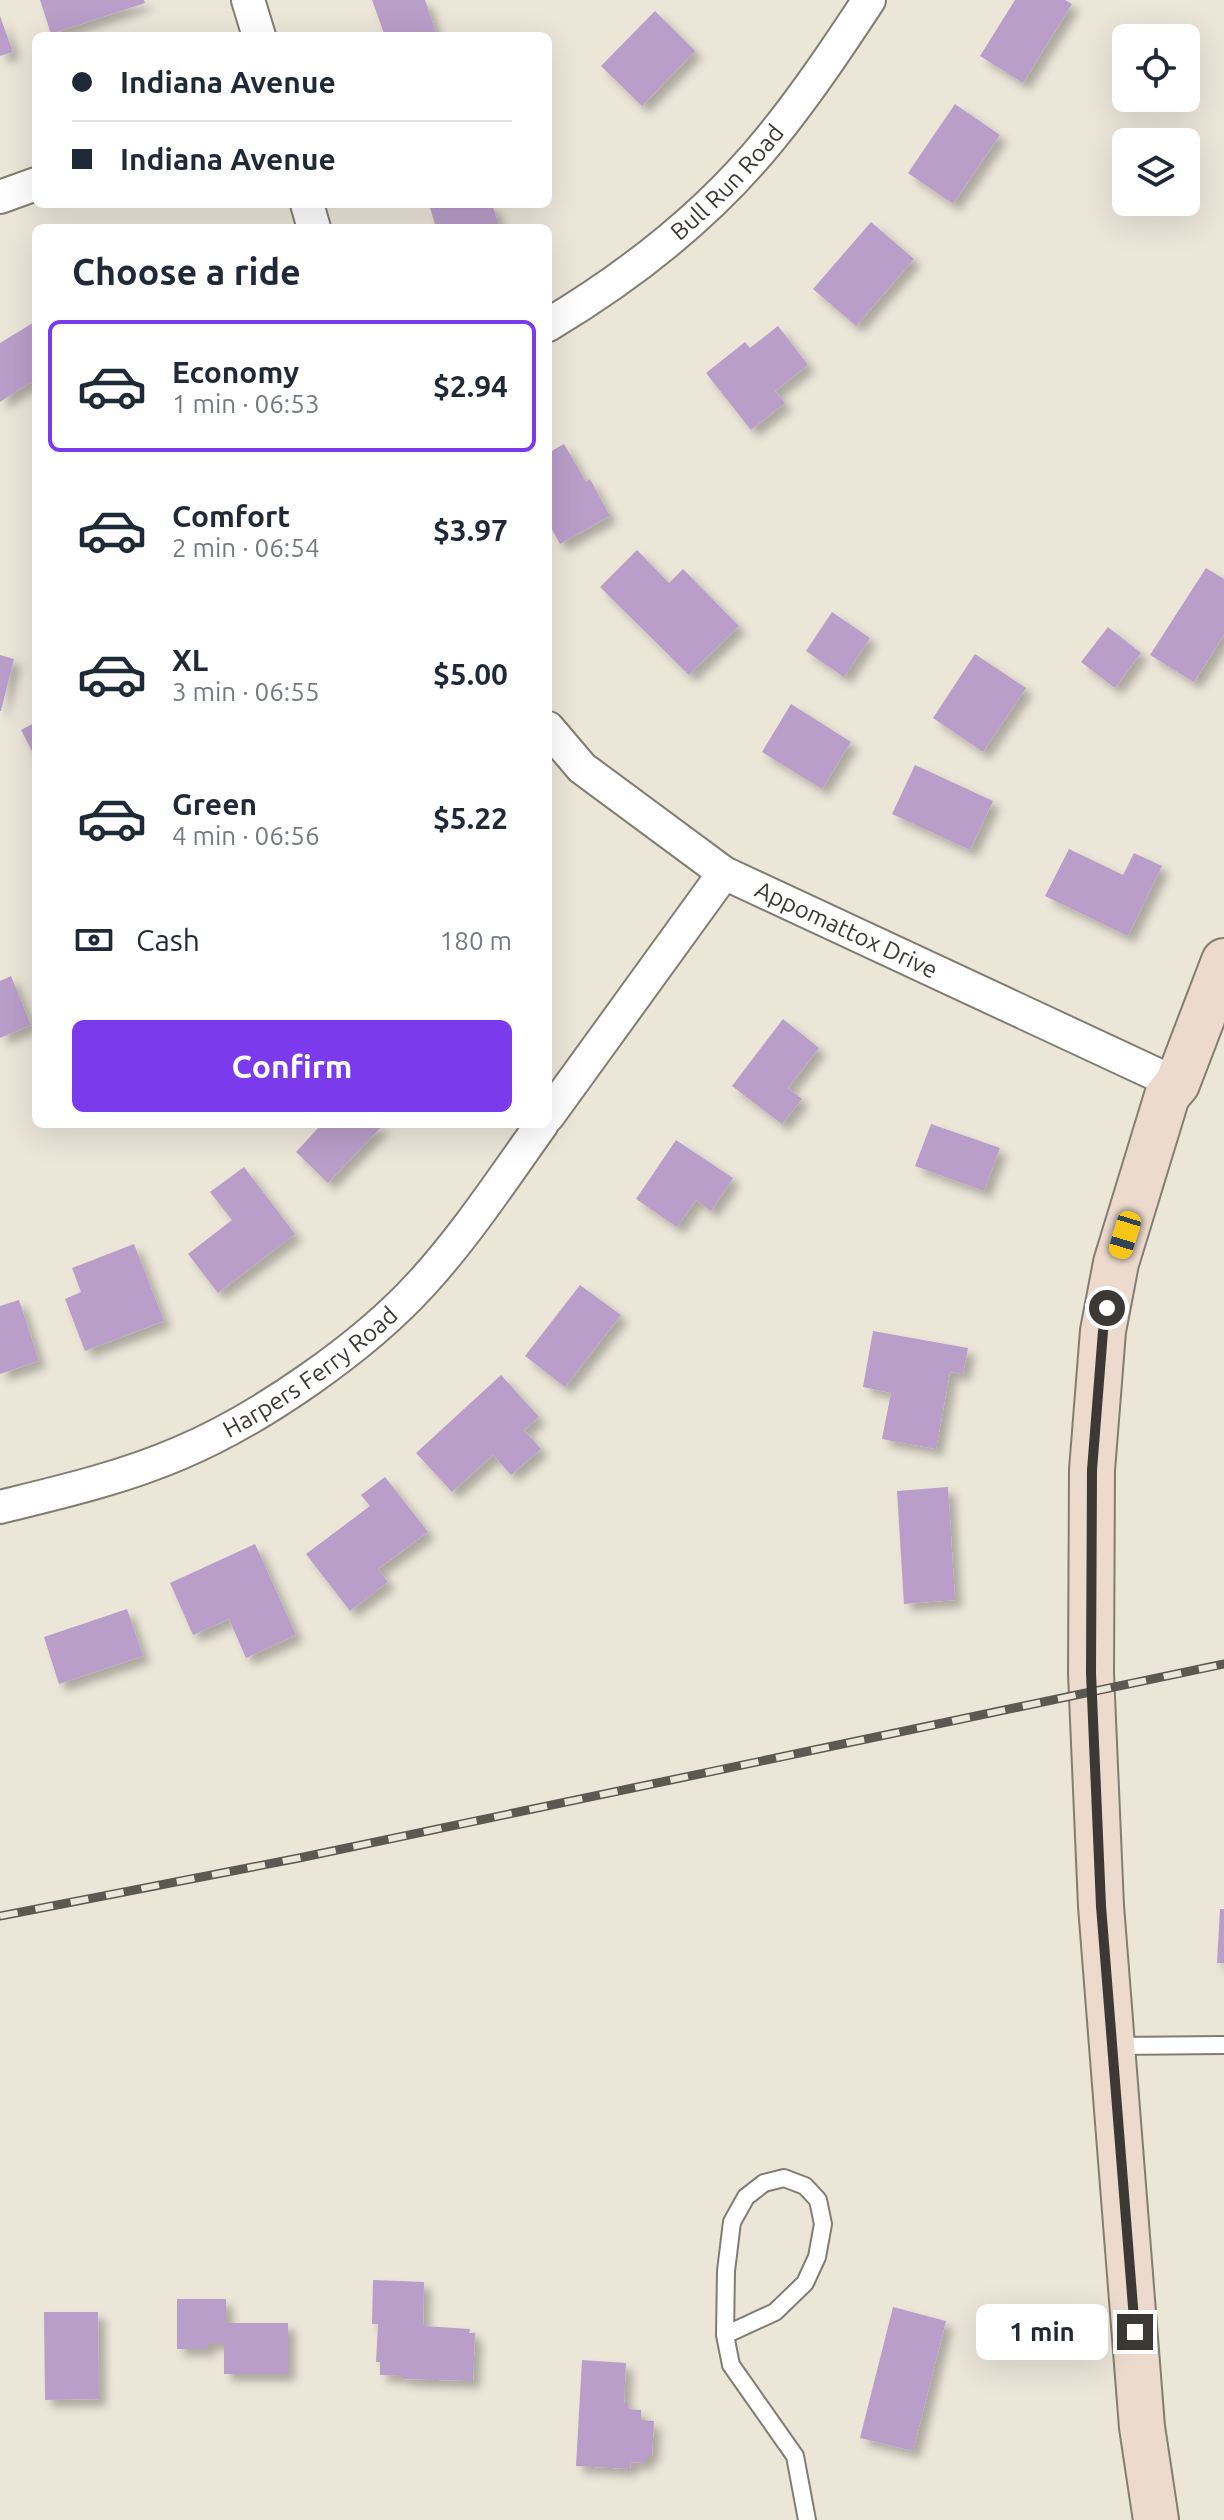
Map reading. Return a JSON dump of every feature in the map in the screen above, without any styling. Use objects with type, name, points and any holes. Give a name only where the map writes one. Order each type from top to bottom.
[{"type":"main road","points":[[1156,2520],[1142,2427],[1101,1906],[1091,1673],[1092,1470],[1103,1331],[1116,1263],[1167,1096],[1177,1084],[1224,961]]},
{"type":"street","points":[[248,0],[258,32]]},
{"type":"street","name":"Bull Run Road","points":[[552,323],[586,302],[656,250],[722,191],[770,139],[869,0]]},
{"type":"street","points":[[0,197],[32,185]]},
{"type":"street","name":"Appomattox Drive","points":[[552,733],[582,768],[724,873],[1177,1084]]},
{"type":"street","points":[[552,1110],[724,873]]},
{"type":"street","name":"Harpers Ferry Road","points":[[0,1507],[98,1483],[180,1453],[242,1422],[301,1384],[370,1331],[421,1284],[539,1128]]},
{"type":"lane","points":[[1112,2046],[1224,2045]]},
{"type":"lane","points":[[725,2335],[775,2312],[805,2283],[817,2257],[823,2224],[818,2200],[805,2186],[784,2178],[764,2183],[746,2197],[732,2222],[726,2271],[725,2335],[731,2365],[795,2456],[807,2520]]},
{"type":"building","points":[[40,0],[144,0],[145,3],[57,32],[50,32]]},
{"type":"building","points":[[372,0],[425,0],[436,32],[384,32]]},
{"type":"building","points":[[1015,0],[1065,0],[1072,4],[1023,83],[980,56]]},
{"type":"building","points":[[655,11],[695,51],[642,106],[601,66]]},
{"type":"building","points":[[0,16],[13,52],[0,56]]},
{"type":"building","points":[[955,104],[1000,135],[953,204],[908,173]]},
{"type":"building","points":[[430,208],[493,208],[498,224],[435,224]]},
{"type":"building","points":[[871,222],[914,259],[856,326],[813,289]]},
{"type":"building","points":[[32,323],[32,383],[0,402],[0,343]]},
{"type":"building","points":[[778,326],[808,365],[775,391],[785,403],[751,430],[706,373],[745,342],[750,348]]},
{"type":"building","points":[[564,444],[586,482],[590,479],[610,516],[560,544],[552,529],[552,451]]},
{"type":"building","points":[[637,550],[669,583],[683,569],[739,626],[689,675],[600,587]]},
{"type":"building","points":[[1206,568],[1224,579],[1224,635],[1194,682],[1150,655]]},
{"type":"building","points":[[832,612],[870,638],[844,677],[806,651]]},
{"type":"building","points":[[1108,627],[1141,653],[1115,688],[1081,662]]},
{"type":"building","points":[[975,654],[1026,688],[983,752],[933,718]]},
{"type":"building","points":[[0,655],[14,659],[1,711],[0,711]]},
{"type":"building","points":[[791,704],[851,742],[822,789],[762,752]]},
{"type":"building","points":[[32,724],[32,751],[21,730]]},
{"type":"building","points":[[915,765],[993,801],[970,850],[892,814]]},
{"type":"building","points":[[1069,849],[1123,875],[1134,853],[1162,866],[1128,936],[1045,896]]},
{"type":"building","points":[[11,976],[31,1025],[0,1038],[0,981]]},
{"type":"building","points":[[783,1019],[819,1048],[788,1088],[802,1099],[782,1124],[732,1086]]},
{"type":"building","points":[[931,1124],[1000,1148],[984,1191],[915,1166]]},
{"type":"building","points":[[318,1128],[380,1128],[328,1183],[296,1152]]},
{"type":"building","points":[[676,1140],[733,1178],[711,1211],[696,1200],[677,1227],[636,1199]]},
{"type":"building","points":[[244,1167],[295,1234],[218,1293],[188,1254],[232,1220],[210,1192]]},
{"type":"building","points":[[134,1244],[164,1321],[85,1351],[65,1299],[81,1292],[72,1268]]},
{"type":"building","points":[[580,1285],[621,1315],[565,1387],[525,1356]]},
{"type":"building","points":[[19,1300],[39,1361],[0,1374],[0,1306]]},
{"type":"building","points":[[873,1331],[968,1348],[963,1374],[950,1372],[936,1449],[882,1439],[891,1393],[863,1387]]},
{"type":"building","points":[[501,1375],[539,1417],[524,1430],[541,1449],[511,1475],[493,1455],[452,1492],[416,1453]]},
{"type":"building","points":[[385,1477],[428,1532],[378,1569],[388,1582],[350,1611],[306,1554],[370,1506],[361,1495]]},
{"type":"building","points":[[948,1487],[955,1600],[904,1604],[897,1491]]},
{"type":"building","points":[[255,1544],[296,1635],[246,1658],[229,1619],[193,1635],[170,1583]]},
{"type":"building","points":[[127,1609],[143,1656],[59,1684],[44,1637]]},
{"type":"building","points":[[1220,1909],[1224,1909],[1224,1963],[1217,1963]]},
{"type":"building","points":[[373,2280],[424,2282],[423,2326],[470,2329],[469,2333],[475,2333],[473,2381],[403,2379],[403,2376],[380,2375],[380,2362],[376,2362],[378,2324],[372,2324]]},
{"type":"building","points":[[177,2299],[226,2299],[226,2323],[288,2323],[288,2374],[224,2374],[224,2343],[208,2343],[208,2349],[177,2349]]},
{"type":"building","points":[[893,2307],[946,2321],[913,2451],[860,2438]]},
{"type":"building","points":[[44,2312],[98,2312],[99,2399],[45,2400]]},
{"type":"building","points":[[582,2360],[626,2363],[624,2403],[628,2403],[628,2409],[641,2410],[641,2420],[654,2421],[652,2456],[646,2456],[646,2463],[631,2462],[630,2469],[576,2466]]},
{"type":"railway","points":[[0,1916],[299,1858],[1224,1664]]},
{"type":"route","points":[[1107,1308],[1092,1470],[1091,1673],[1101,1906],[1135,2332]]}]
